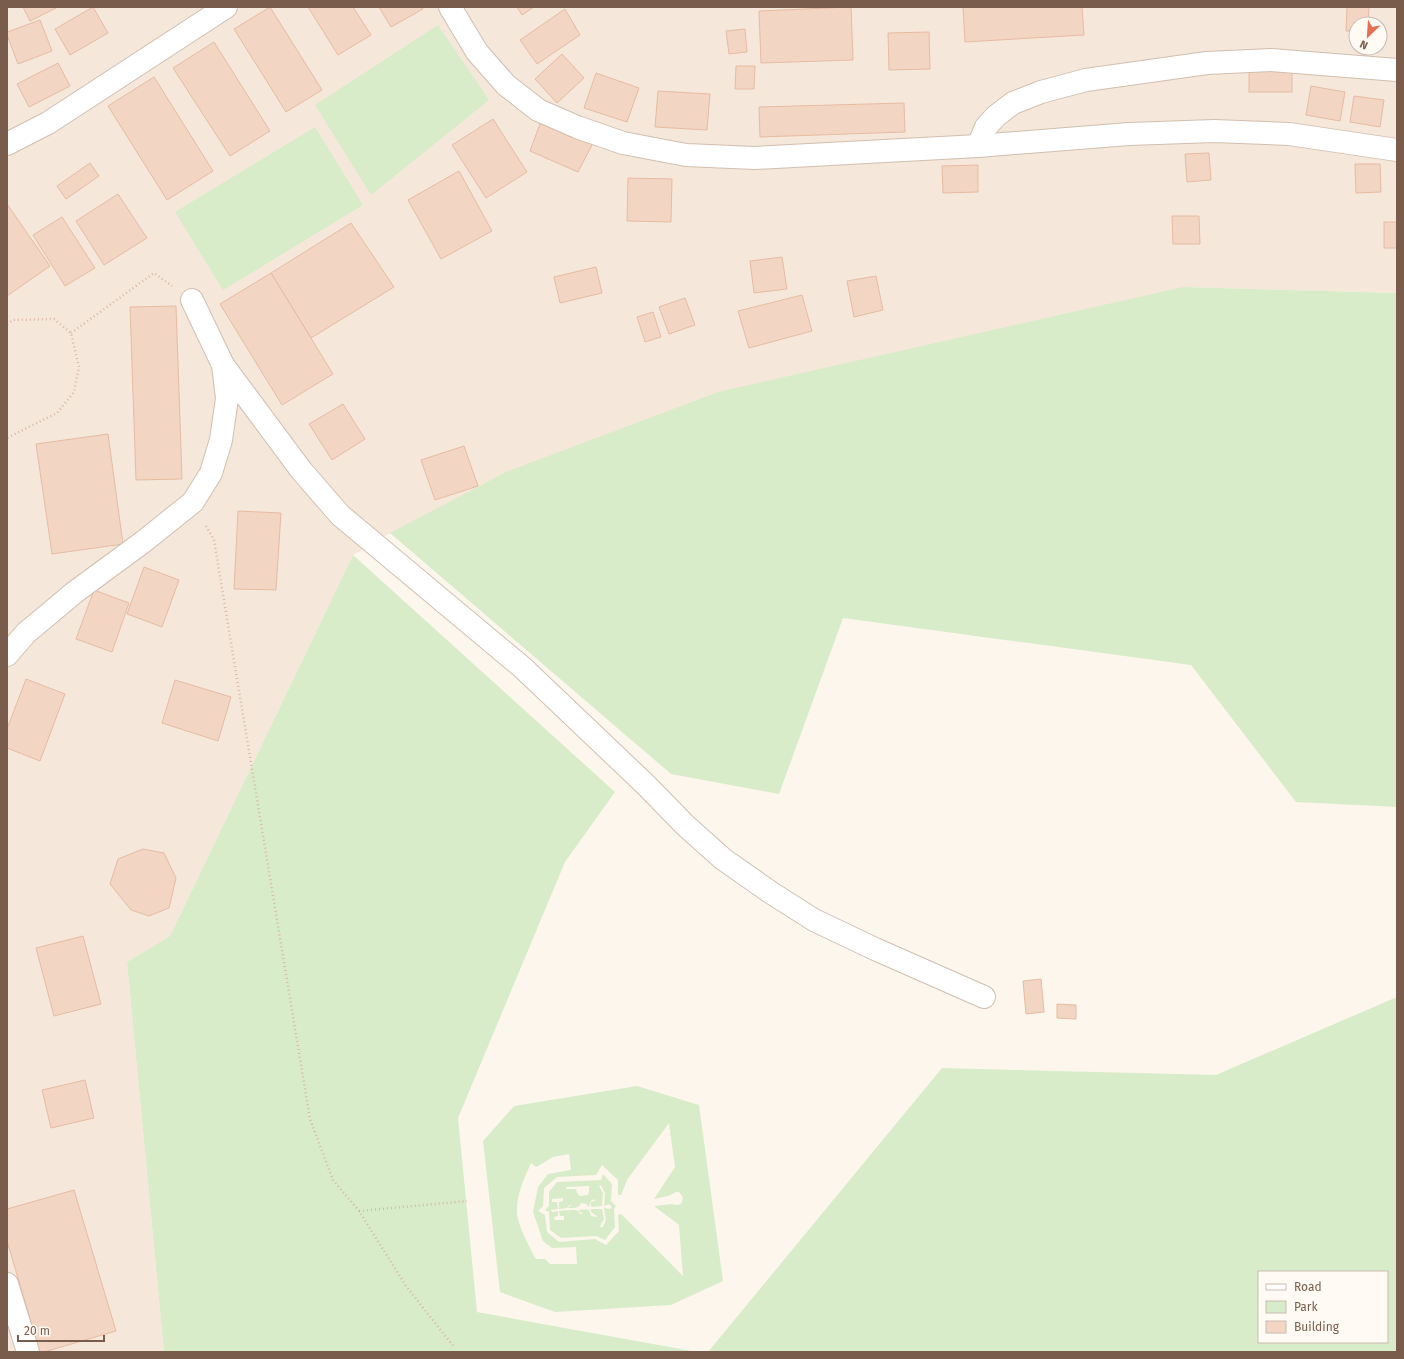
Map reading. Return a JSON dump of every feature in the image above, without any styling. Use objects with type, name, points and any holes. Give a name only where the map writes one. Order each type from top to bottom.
[{"type":"street","points":[[7,144],[48,123],[226,7]]},
{"type":"street","points":[[450,7],[477,52],[506,86],[538,110],[577,127],[623,143],[686,155],[755,158],[978,146],[1129,134],[1214,131],[1289,134],[1397,150]]},
{"type":"street","points":[[978,146],[986,127],[996,116],[1013,104],[1041,92],[1086,80],[1207,63],[1271,60],[1397,70]]},
{"type":"street","points":[[192,300],[223,365],[301,470],[340,515],[523,668],[646,785],[685,825],[724,859],[770,892],[814,920],[875,949],[984,997]]},
{"type":"street","points":[[7,655],[26,633],[75,592],[143,542],[193,502],[211,473],[221,440],[227,398],[223,365]]},
{"type":"street","points":[[7,1284],[28,1352]]},
{"type":"path","points":[[71,333],[154,273]]},
{"type":"path","points":[[7,324],[13,320],[54,319],[71,333],[79,367],[74,392],[57,413],[7,438]]},
{"type":"path","points":[[193,502],[214,540],[310,1120],[333,1180],[359,1211],[406,1286],[454,1347]]},
{"type":"path","points":[[359,1211],[467,1201]]},
{"type":"shaded area","points":[[7,7],[1397,7],[1397,293],[1183,287],[390,533],[353,555],[170,936],[127,962],[164,1352],[7,1352]]},
{"type":"green space","points":[[438,25],[489,100],[371,195],[315,105]]},
{"type":"green space","points":[[315,127],[363,205],[223,290],[175,212]]},
{"type":"green space","points":[[1183,287],[1397,293],[1397,807],[1296,802],[1191,665],[843,618],[779,794],[671,774],[390,533],[506,472],[718,392]]},
{"type":"green space","points":[[353,555],[615,792],[565,862],[458,1118],[477,1312],[697,1352],[164,1352],[127,962],[170,936]]},
{"type":"green space","points":[[1397,997],[1397,1352],[708,1352],[942,1068],[1216,1075]]},
{"type":"green space","points":[[637,1086],[699,1105],[723,1281],[671,1305],[555,1312],[500,1292],[483,1141],[514,1106]],"holes":[[[669,1123],[675,1167],[654,1199],[668,1196],[677,1192],[680,1193],[683,1198],[681,1204],[654,1206],[679,1225],[683,1276],[621,1214],[618,1215],[619,1231],[606,1245],[595,1239],[559,1242],[547,1232],[545,1215],[538,1211],[543,1206],[544,1188],[557,1177],[596,1175],[602,1165],[618,1180],[618,1195],[621,1195],[627,1180]],[[569,1154],[571,1170],[548,1174],[538,1187],[533,1212],[543,1241],[552,1248],[576,1247],[577,1264],[550,1264],[545,1259],[536,1259],[518,1218],[518,1200],[521,1187],[531,1163],[536,1167],[553,1157]]]},
{"type":"green space","points":[[603,1174],[612,1184],[611,1201],[616,1206],[614,1209],[615,1227],[605,1240],[596,1236],[561,1238],[550,1230],[549,1212],[545,1210],[549,1206],[549,1192],[557,1182],[601,1180]],"holes":[[[601,1185],[605,1193],[604,1206],[609,1204],[612,1207],[610,1209],[604,1208],[606,1220],[602,1228],[600,1226],[604,1219],[602,1209],[591,1209],[591,1212],[597,1217],[591,1216],[589,1209],[587,1211],[587,1209],[578,1210],[583,1214],[577,1210],[568,1210],[569,1213],[567,1210],[559,1211],[560,1216],[564,1216],[564,1220],[555,1220],[554,1217],[558,1216],[558,1211],[552,1212],[551,1210],[558,1209],[557,1202],[552,1202],[552,1199],[563,1198],[563,1201],[559,1202],[559,1209],[567,1208],[572,1204],[568,1208],[576,1208],[576,1206],[577,1208],[582,1203],[589,1207],[591,1201],[595,1199],[595,1201],[591,1202],[591,1207],[602,1206],[603,1193],[599,1186]],[[589,1186],[588,1195],[580,1196],[576,1189],[566,1189],[566,1187]]]},
{"type":"building","points":[[23,7],[58,7],[30,21]]},
{"type":"building","points":[[93,7],[108,33],[70,55],[55,29]]},
{"type":"building","points":[[270,7],[322,90],[286,112],[234,29]]},
{"type":"building","points":[[308,7],[353,7],[371,35],[338,55]]},
{"type":"building","points":[[379,7],[422,7],[423,9],[391,27]]},
{"type":"building","points":[[517,7],[534,7],[522,15]]},
{"type":"building","points":[[851,7],[853,60],[761,63],[759,11]]},
{"type":"building","points":[[963,7],[1082,7],[1084,35],[965,42]]},
{"type":"building","points":[[1347,7],[1369,7],[1368,16],[1348,16],[1348,31],[1346,31]]},
{"type":"building","points":[[565,9],[580,35],[537,64],[520,40]]},
{"type":"building","points":[[40,20],[52,51],[18,64],[7,32]]},
{"type":"building","points":[[745,29],[747,52],[729,54],[726,31]]},
{"type":"building","points":[[929,32],[930,69],[889,70],[888,33]]},
{"type":"building","points":[[214,42],[270,131],[230,156],[173,68]]},
{"type":"building","points":[[562,54],[584,78],[557,103],[535,79]]},
{"type":"building","points":[[58,63],[70,86],[29,107],[17,84]]},
{"type":"building","points":[[1249,65],[1292,65],[1292,92],[1249,92]]},
{"type":"building","points":[[736,66],[755,66],[754,89],[735,89]]},
{"type":"building","points":[[596,73],[639,88],[627,122],[584,108]]},
{"type":"building","points":[[154,77],[213,171],[167,200],[108,106]]},
{"type":"building","points":[[1311,86],[1345,92],[1340,121],[1306,115]]},
{"type":"building","points":[[658,91],[710,94],[707,130],[655,127]]},
{"type":"building","points":[[1354,96],[1384,100],[1380,127],[1350,122]]},
{"type":"building","points":[[904,103],[905,132],[760,137],[759,107]]},
{"type":"building","points":[[493,119],[527,172],[486,198],[452,145]]},
{"type":"building","points":[[541,121],[593,143],[578,172],[530,151]]},
{"type":"building","points":[[1209,153],[1211,180],[1187,182],[1185,154]]},
{"type":"building","points":[[90,163],[99,176],[66,199],[57,186]]},
{"type":"building","points":[[1355,164],[1380,164],[1381,192],[1356,193]]},
{"type":"building","points":[[978,165],[978,192],[943,193],[942,166]]},
{"type":"building","points":[[459,171],[492,231],[441,259],[408,200]]},
{"type":"building","points":[[628,178],[672,179],[671,222],[627,221]]},
{"type":"building","points":[[118,194],[147,238],[104,265],[76,221]]},
{"type":"building","points":[[7,204],[50,266],[7,296]]},
{"type":"building","points":[[1172,216],[1199,216],[1200,244],[1173,244]]},
{"type":"building","points":[[62,217],[95,268],[65,286],[33,235]]},
{"type":"building","points":[[1384,222],[1397,222],[1397,248],[1384,248]]},
{"type":"building","points":[[351,223],[394,287],[311,338],[271,273]]},
{"type":"building","points":[[782,257],[787,289],[754,293],[750,261]]},
{"type":"building","points":[[596,267],[602,293],[560,303],[554,277]]},
{"type":"building","points":[[271,273],[333,374],[282,405],[220,304]]},
{"type":"building","points":[[876,276],[883,310],[854,317],[847,281]]},
{"type":"building","points":[[802,295],[812,331],[749,348],[738,311]]},
{"type":"building","points":[[685,298],[695,325],[669,334],[659,307]]},
{"type":"building","points":[[176,306],[182,479],[136,480],[130,307]]},
{"type":"building","points":[[653,312],[661,337],[645,342],[637,317]]},
{"type":"building","points":[[343,404],[365,439],[332,460],[309,424]]},
{"type":"building","points":[[108,434],[123,544],[52,554],[36,444]]},
{"type":"building","points":[[464,446],[478,486],[435,500],[421,460]]},
{"type":"building","points":[[238,511],[281,513],[276,590],[234,589]]},
{"type":"building","points":[[144,567],[179,580],[162,627],[127,614]]},
{"type":"building","points":[[94,590],[129,603],[112,652],[76,639]]},
{"type":"building","points":[[26,679],[65,694],[40,761],[7,748],[7,729]]},
{"type":"building","points":[[175,680],[231,697],[218,741],[162,723]]},
{"type":"building","points":[[143,849],[164,853],[176,878],[169,908],[149,916],[131,910],[110,884],[118,859]]},
{"type":"building","points":[[83,936],[101,1004],[54,1016],[36,948]]},
{"type":"building","points":[[1041,979],[1044,1012],[1026,1014],[1023,981]]},
{"type":"building","points":[[1057,1004],[1076,1005],[1076,1019],[1057,1018]]},
{"type":"building","points":[[85,1080],[94,1118],[51,1128],[42,1090]]},
{"type":"building","points":[[74,1190],[116,1331],[40,1352],[7,1241],[7,1209]]}]
